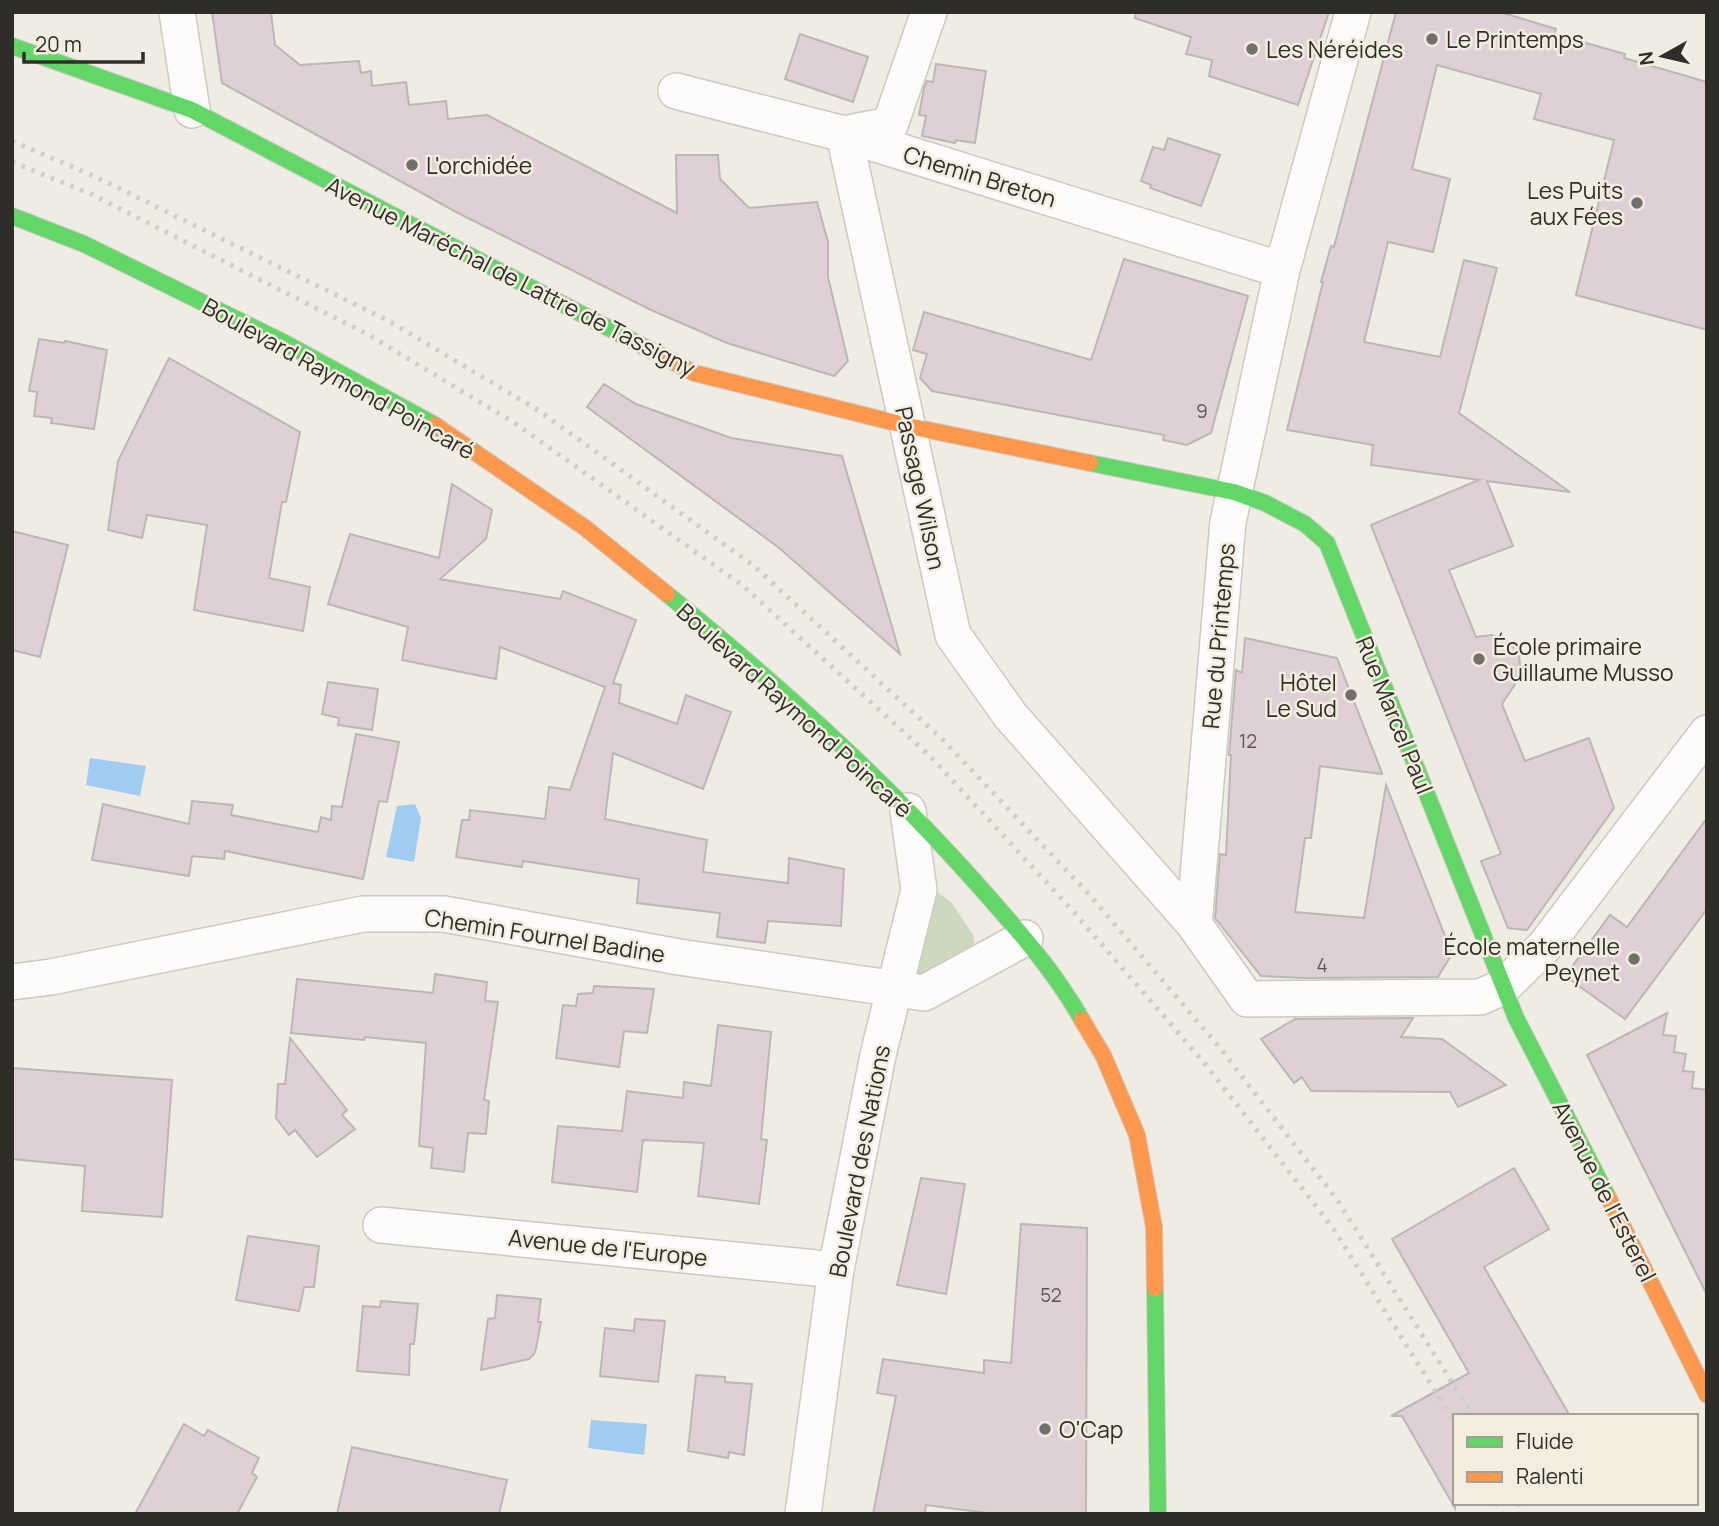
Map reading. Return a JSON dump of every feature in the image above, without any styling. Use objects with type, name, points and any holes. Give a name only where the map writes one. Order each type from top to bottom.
[{"type":"street","points":[[177,12],[192,110]]},
{"type":"street","points":[[844,134],[890,125],[929,12]]},
{"type":"street","name":"Rue du Printemps","points":[[1194,924],[1228,522],[1282,270],[1353,12]]},
{"type":"street","name":"Avenue Maréchal de Lattre de Tassigny","points":[[12,46],[192,110],[694,373],[908,426],[1234,492]]},
{"type":"street","name":"Chemin Breton","points":[[676,92],[844,134],[1282,270]]},
{"type":"street","name":"Passage Wilson","points":[[844,134],[953,635],[1010,715],[1194,924]]},
{"type":"street","name":"Boulevard Raymond Poincaré","points":[[12,216],[84,244],[260,330],[438,428],[584,527],[730,646],[886,786],[1025,938],[1068,995],[1103,1055],[1137,1135],[1154,1227],[1158,1514]]},
{"type":"street","name":"Rue Marcel Paul","points":[[1234,492],[1265,503],[1306,524],[1327,543],[1503,987]]},
{"type":"street","points":[[1194,924],[1247,999],[1480,997],[1503,987],[1544,947],[1707,733]]},
{"type":"street","name":"Boulevard des Nations","points":[[803,1514],[836,1269],[878,1055],[919,890],[908,811]]},
{"type":"street","name":"Chemin Fournel Badine","points":[[12,982],[51,977],[363,914],[444,914],[680,957],[924,993],[1025,938]]},
{"type":"street","name":"Avenue de l'Esterel","points":[[1503,987],[1516,1018],[1651,1280],[1704,1377]]},
{"type":"street","name":"Avenue de l'Europe","points":[[381,1225],[836,1269]]},
{"type":"green space","points":[[932,888],[951,902],[973,935],[976,954],[929,979],[915,972]]},
{"type":"water","points":[[90,758],[146,766],[140,796],[86,785]]},
{"type":"water","points":[[415,804],[421,818],[414,862],[386,857],[397,806]]},
{"type":"water","points":[[591,1420],[647,1424],[644,1455],[588,1448]]},
{"type":"building","points":[[212,12],[271,12],[275,45],[300,65],[359,61],[361,73],[371,71],[372,86],[406,82],[409,105],[446,101],[448,119],[487,115],[677,213],[676,155],[718,155],[720,179],[749,208],[817,202],[828,242],[828,277],[848,361],[834,376],[727,343],[651,310],[458,213],[222,83]]},
{"type":"building","name":"Les Néréides","points":[[1136,12],[1329,12],[1298,105],[1209,76],[1212,60],[1186,54],[1191,37],[1135,18]]},
{"type":"building","points":[[1396,12],[1500,12],[1556,29],[1554,34],[1625,54],[1624,58],[1707,82],[1707,330],[1576,295],[1614,140],[1534,119],[1541,94],[1437,65],[1412,169],[1450,179],[1433,252],[1388,242],[1364,342],[1440,357],[1464,260],[1497,268],[1459,413],[1570,492],[1487,481],[1513,546],[1449,570],[1476,637],[1492,635],[1506,640],[1519,655],[1517,681],[1502,704],[1525,761],[1589,738],[1614,808],[1527,930],[1508,928],[1481,861],[1501,854],[1371,525],[1479,480],[1371,465],[1373,445],[1287,430],[1321,282],[1331,246],[1334,247]]},
{"type":"building","points":[[800,34],[868,57],[853,102],[785,79]]},
{"type":"building","points":[[936,64],[986,71],[975,143],[956,140],[955,143],[922,136],[926,116],[919,115],[924,88],[927,81],[933,82]]},
{"type":"building","points":[[1168,138],[1220,155],[1201,206],[1150,188],[1151,185],[1141,181],[1153,147],[1164,150]]},
{"type":"building","points":[[1124,259],[1248,296],[1211,433],[1187,445],[1163,440],[1164,435],[932,391],[920,378],[927,354],[913,350],[924,312],[1091,360]]},
{"type":"building","points":[[39,339],[65,341],[107,350],[94,429],[51,423],[52,418],[34,416],[37,392],[29,391]]},
{"type":"building","points":[[169,358],[300,432],[286,502],[282,502],[269,578],[310,587],[303,631],[194,610],[207,525],[147,515],[142,538],[108,530],[118,461]]},
{"type":"building","points":[[604,384],[636,404],[731,438],[842,456],[900,654],[778,547],[587,407]]},
{"type":"building","points":[[452,484],[492,510],[486,539],[440,579],[560,599],[563,591],[636,620],[613,683],[621,685],[619,703],[677,724],[686,695],[731,712],[703,789],[613,753],[605,819],[707,840],[703,872],[788,883],[789,858],[844,869],[841,926],[768,921],[765,943],[717,937],[720,913],[637,903],[639,879],[523,861],[522,867],[456,857],[462,820],[469,820],[470,810],[545,819],[549,787],[570,790],[605,687],[500,647],[496,679],[402,660],[408,627],[328,604],[350,534],[439,558]]},
{"type":"building","points":[[12,531],[68,545],[40,657],[12,650]]},
{"type":"building","points":[[1245,638],[1337,658],[1382,773],[1320,766],[1311,838],[1305,838],[1295,912],[1364,918],[1386,785],[1452,954],[1438,977],[1261,976],[1215,918],[1220,854],[1226,855],[1229,755],[1236,670],[1242,673]]},
{"type":"building","points":[[328,682],[378,689],[372,730],[338,725],[339,718],[322,714]]},
{"type":"building","points":[[356,734],[399,742],[387,802],[379,801],[363,879],[225,851],[224,859],[192,856],[189,876],[92,860],[103,804],[189,824],[192,801],[233,805],[231,815],[318,832],[321,817],[331,820],[332,806],[342,807]]},
{"type":"building","points":[[1707,818],[1707,909],[1625,1019],[1565,976],[1610,915],[1627,927]]},
{"type":"building","points":[[435,974],[487,982],[485,1001],[498,1002],[484,1100],[489,1101],[486,1134],[468,1133],[464,1172],[431,1168],[433,1148],[419,1146],[426,1043],[291,1033],[297,979],[433,993]]},
{"type":"building","points":[[594,986],[654,989],[647,1033],[624,1031],[619,1067],[556,1058],[563,1005],[576,1006],[578,994],[593,993]]},
{"type":"building","points":[[1667,1013],[1663,1035],[1676,1036],[1674,1052],[1686,1054],[1683,1071],[1694,1072],[1692,1088],[1707,1090],[1707,1295],[1587,1055]]},
{"type":"building","points":[[1413,1018],[1401,1037],[1442,1039],[1506,1085],[1458,1107],[1450,1092],[1311,1091],[1302,1077],[1294,1083],[1261,1039],[1295,1019]]},
{"type":"building","points":[[718,1025],[771,1032],[761,1139],[767,1140],[759,1204],[698,1196],[704,1143],[643,1140],[637,1192],[552,1182],[558,1126],[622,1131],[627,1091],[683,1098],[684,1082],[711,1086]]},
{"type":"building","points":[[290,1038],[347,1110],[342,1115],[355,1129],[317,1157],[295,1130],[289,1135],[276,1118],[278,1084],[285,1084]]},
{"type":"building","points":[[12,1068],[172,1080],[162,1217],[82,1211],[85,1166],[12,1159]]},
{"type":"building","points":[[1514,1168],[1549,1229],[1484,1267],[1569,1414],[1453,1414],[1453,1505],[1402,1416],[1391,1416],[1469,1373],[1392,1239]]},
{"type":"building","points":[[921,1178],[965,1184],[946,1294],[897,1285]]},
{"type":"building","points":[[1021,1224],[1087,1228],[1086,1514],[995,1514],[926,1505],[925,1514],[873,1514],[896,1396],[877,1393],[883,1359],[984,1373],[984,1360],[1011,1363]]},
{"type":"building","points":[[248,1236],[319,1246],[314,1287],[304,1287],[299,1311],[236,1300]]},
{"type":"building","points":[[497,1295],[541,1299],[538,1322],[541,1322],[536,1349],[529,1359],[481,1370],[488,1319],[495,1318]]},
{"type":"building","points":[[381,1301],[418,1304],[414,1344],[410,1344],[409,1375],[357,1371],[363,1306],[380,1307]]},
{"type":"building","points":[[635,1319],[665,1321],[658,1382],[600,1376],[605,1328],[634,1331]]},
{"type":"building","points":[[696,1375],[725,1377],[725,1382],[752,1384],[744,1455],[729,1452],[728,1458],[688,1451]]},
{"type":"building","points":[[184,1424],[204,1436],[208,1430],[259,1458],[252,1473],[257,1477],[237,1514],[135,1514]]},
{"type":"building","points":[[352,1447],[507,1480],[499,1514],[337,1514]]},
{"type":"railway","points":[[12,141],[98,178],[387,320],[538,410],[754,566],[943,740],[1087,892],[1220,1048],[1338,1201],[1472,1414]]},
{"type":"railway","points":[[12,162],[91,194],[369,335],[516,424],[742,585],[930,756],[1072,910],[1206,1065],[1333,1228],[1453,1420]]},
{"type":"railway","points":[[1497,1505],[1502,1514]]},
{"type":"railway","points":[[1519,1505],[1524,1514]]},
{"type":"traffic: fast","points":[[12,46],[192,110],[656,353]]},
{"type":"traffic: fast","points":[[12,216],[84,244],[285,343],[435,425]]},
{"type":"traffic: fast","points":[[1090,463],[1234,492],[1265,503],[1305,524],[1327,543],[1516,1018],[1608,1197]]},
{"type":"traffic: fast","points":[[667,594],[789,698],[905,807],[1020,933],[1047,967],[1082,1020]]},
{"type":"traffic: fast","points":[[1155,1288],[1158,1514]]},
{"type":"traffic: slow","points":[[656,353],[694,373],[908,426],[1090,463]]},
{"type":"traffic: slow","points":[[435,425],[584,527],[667,594]]},
{"type":"traffic: slow","points":[[1082,1020],[1103,1055],[1137,1135],[1154,1227],[1155,1288]]},
{"type":"traffic: slow","points":[[1608,1197],[1707,1395]]},
{"type":"place","name":"Le Printemps","points":[[1432,39]]},
{"type":"place","name":"Les Néréides","points":[[1252,49]]},
{"type":"place","name":"L'orchidée","points":[[412,165]]},
{"type":"place","name":"Les Puits aux Fées","points":[[1637,203]]},
{"type":"place","name":"École primaire Guillaume Musso","points":[[1479,659]]},
{"type":"place","name":"Hôtel Le Sud","points":[[1351,695]]},
{"type":"place","name":"École maternelle Peynet","points":[[1634,959]]},
{"type":"place","name":"O'Cap","points":[[1045,1429]]}]
